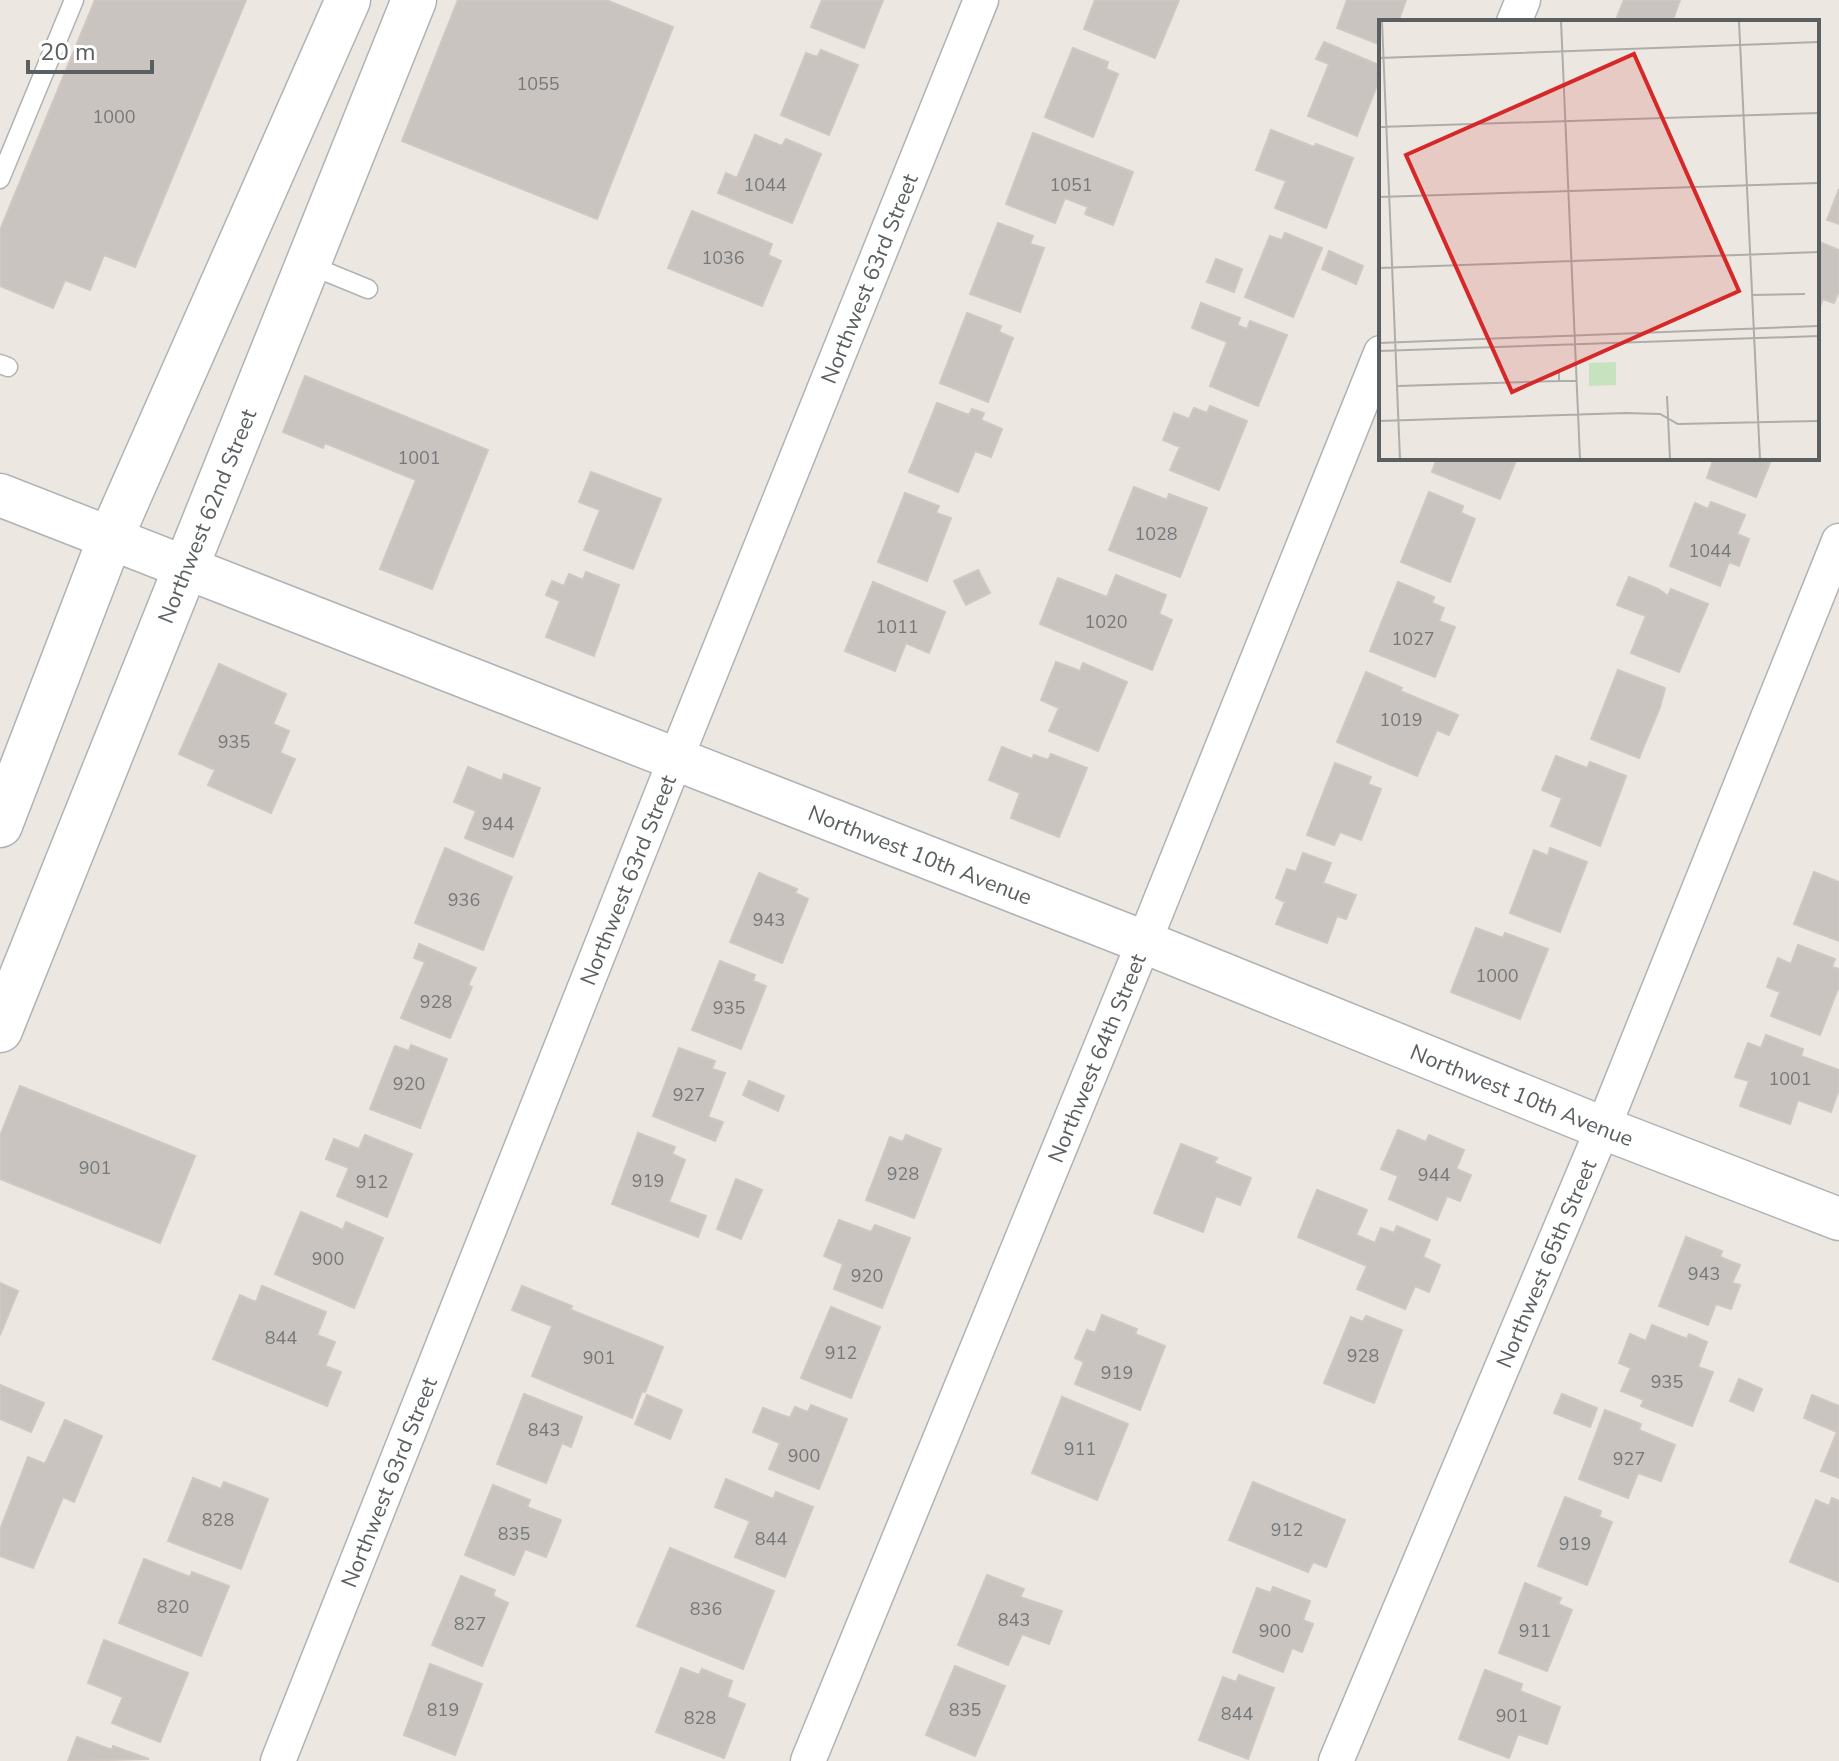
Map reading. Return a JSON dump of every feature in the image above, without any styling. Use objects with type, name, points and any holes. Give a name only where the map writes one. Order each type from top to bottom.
[{"type":"main road","points":[[0,825],[110,539],[348,0]]},
{"type":"main road","name":"Northwest 62nd Street","points":[[0,1030],[414,0]]},
{"type":"street","name":"Northwest 63rd Street","points":[[278,1761],[981,0]]},
{"type":"street","points":[[1515,20],[1523,0]]},
{"type":"street","name":"Northwest 64th Street","points":[[808,1761],[1144,942],[1379,358]]},
{"type":"street","name":"Northwest 10th Avenue","points":[[0,495],[1144,942],[1603,1128],[1839,1219]]},
{"type":"street","name":"Northwest 65th Street","points":[[1336,1761],[1603,1128],[1839,541]]},
{"type":"lane","points":[[0,179],[74,0]]},
{"type":"lane","points":[[307,264],[368,289]]},
{"type":"building","points":[[95,0],[246,0],[135,267],[104,255],[90,290],[65,280],[53,308],[0,286],[0,230]]},
{"type":"building","points":[[458,0],[606,0],[673,27],[597,219],[402,141]]},
{"type":"building","points":[[822,0],[883,0],[864,48],[811,27]]},
{"type":"building","points":[[1095,0],[1179,0],[1155,58],[1084,29]]},
{"type":"building","points":[[1347,0],[1406,0],[1399,20],[1379,20],[1379,44],[1337,28]]},
{"type":"building","points":[[1624,0],[1680,0],[1673,20],[1616,20]]},
{"type":"building","points":[[1324,42],[1379,65],[1379,80],[1357,136],[1308,116],[1329,64],[1316,59]]},
{"type":"building","points":[[1073,48],[1108,62],[1106,69],[1118,74],[1093,137],[1045,117]]},
{"type":"building","points":[[821,50],[858,65],[829,135],[781,115],[806,53],[817,57]]},
{"type":"building","points":[[1271,130],[1353,158],[1326,228],[1275,208],[1286,181],[1256,170]]},
{"type":"building","points":[[1033,133],[1133,172],[1113,225],[1085,214],[1088,207],[1065,198],[1055,223],[1006,204]]},
{"type":"building","points":[[755,135],[782,146],[786,139],[821,154],[792,223],[718,193],[726,173],[737,178]]},
{"type":"building","points":[[1839,189],[1839,224],[1827,220]]},
{"type":"building","points":[[692,211],[772,244],[768,255],[781,261],[762,306],[668,268]]},
{"type":"building","points":[[998,223],[1033,236],[1030,244],[1044,248],[1020,312],[970,294]]},
{"type":"building","points":[[1285,233],[1322,248],[1293,317],[1245,297],[1270,236],[1282,240]]},
{"type":"building","points":[[1819,242],[1839,250],[1839,291],[1834,303],[1823,299],[1819,310]]},
{"type":"building","points":[[1329,251],[1363,266],[1356,284],[1322,269]]},
{"type":"building","points":[[1216,259],[1242,269],[1234,292],[1207,282]]},
{"type":"building","points":[[1201,303],[1240,318],[1237,325],[1247,329],[1250,321],[1287,335],[1258,406],[1210,386],[1227,342],[1192,328]]},
{"type":"building","points":[[967,313],[1001,326],[999,332],[1013,338],[988,402],[940,383]]},
{"type":"building","points":[[305,376],[488,450],[432,589],[380,569],[416,480],[325,443],[323,448],[283,432]]},
{"type":"building","points":[[937,403],[969,415],[972,409],[984,413],[981,420],[1002,429],[991,457],[975,451],[958,492],[909,472]]},
{"type":"building","points":[[1210,406],[1247,421],[1219,490],[1170,470],[1180,447],[1163,440],[1174,413],[1189,419],[1194,408],[1207,413]]},
{"type":"building","points":[[1436,460],[1516,460],[1500,499],[1432,472]]},
{"type":"building","points":[[1713,460],[1771,460],[1756,497],[1707,478]]},
{"type":"building","points":[[591,472],[661,499],[633,569],[584,550],[600,510],[579,502]]},
{"type":"building","points":[[1134,487],[1167,500],[1169,494],[1207,508],[1180,577],[1109,550]]},
{"type":"building","points":[[1429,492],[1463,506],[1461,513],[1475,519],[1450,582],[1401,562]]},
{"type":"building","points":[[905,493],[939,506],[936,513],[951,518],[927,581],[878,562]]},
{"type":"building","points":[[1711,502],[1745,515],[1737,534],[1749,539],[1739,566],[1729,562],[1720,586],[1670,566],[1695,503],[1708,509]]},
{"type":"building","points":[[978,570],[990,593],[966,605],[954,581]]},
{"type":"building","points":[[586,572],[619,585],[594,656],[546,637],[560,601],[546,595],[552,581],[564,586],[569,574],[583,580]]},
{"type":"building","points":[[1116,575],[1166,595],[1159,614],[1172,620],[1152,670],[1040,624],[1058,578],[1107,597]]},
{"type":"building","points":[[1629,577],[1668,596],[1671,589],[1708,604],[1679,672],[1631,653],[1646,616],[1617,605]]},
{"type":"building","points":[[873,582],[945,612],[929,653],[906,643],[895,671],[845,651]]},
{"type":"building","points":[[1398,582],[1434,597],[1432,603],[1444,608],[1439,621],[1455,627],[1435,677],[1370,651]]},
{"type":"building","points":[[1056,662],[1080,671],[1083,663],[1127,682],[1098,751],[1049,731],[1059,708],[1041,700]]},
{"type":"building","points":[[219,664],[286,694],[273,724],[289,731],[280,753],[295,759],[271,813],[208,785],[215,770],[179,754]]},
{"type":"building","points":[[1618,670],[1665,688],[1639,758],[1591,739]]},
{"type":"building","points":[[1366,672],[1402,688],[1400,691],[1458,715],[1449,735],[1437,730],[1417,776],[1337,742]]},
{"type":"building","points":[[1002,747],[1032,759],[1034,755],[1048,760],[1051,754],[1087,768],[1059,837],[1011,818],[1020,793],[989,780]]},
{"type":"building","points":[[1556,756],[1587,768],[1590,762],[1626,776],[1600,846],[1551,826],[1562,798],[1542,790]]},
{"type":"building","points":[[1335,763],[1371,777],[1368,784],[1381,789],[1361,840],[1340,832],[1334,845],[1307,835]]},
{"type":"building","points":[[468,767],[502,781],[504,774],[540,788],[513,857],[465,838],[476,811],[454,802]]},
{"type":"building","points":[[445,848],[512,877],[483,950],[415,923]]},
{"type":"building","points":[[1550,848],[1587,862],[1560,932],[1510,913],[1534,850],[1548,856]]},
{"type":"building","points":[[1303,853],[1331,863],[1323,883],[1356,895],[1346,919],[1337,916],[1327,943],[1276,924],[1285,902],[1276,898],[1287,869],[1296,872]]},
{"type":"building","points":[[1814,872],[1839,882],[1839,941],[1794,924]]},
{"type":"building","points":[[759,873],[797,889],[795,893],[808,899],[782,963],[730,942]]},
{"type":"building","points":[[1476,928],[1503,938],[1505,933],[1548,949],[1520,1019],[1451,992]]},
{"type":"building","points":[[419,944],[476,968],[468,985],[472,987],[450,1038],[401,1018],[425,962],[414,958]]},
{"type":"building","points":[[1798,945],[1835,959],[1832,967],[1839,969],[1839,986],[1820,1035],[1771,1016],[1780,992],[1767,987],[1778,958],[1791,964]]},
{"type":"building","points":[[720,961],[755,975],[753,981],[766,986],[741,1049],[692,1030]]},
{"type":"building","points":[[1766,1035],[1803,1049],[1801,1056],[1839,1070],[1839,1089],[1831,1112],[1798,1100],[1790,1124],[1740,1106],[1749,1081],[1735,1077],[1748,1043],[1761,1048]]},
{"type":"building","points":[[411,1045],[447,1059],[420,1128],[370,1109],[395,1046],[409,1051]]},
{"type":"building","points":[[679,1048],[715,1061],[712,1069],[725,1073],[708,1117],[723,1122],[715,1141],[653,1116]]},
{"type":"building","points":[[749,1081],[784,1096],[778,1111],[743,1095]]},
{"type":"building","points":[[20,1086],[195,1156],[160,1243],[0,1179],[0,1136]]},
{"type":"building","points":[[1398,1130],[1426,1142],[1429,1135],[1464,1150],[1456,1169],[1471,1175],[1460,1201],[1447,1196],[1437,1220],[1389,1199],[1398,1176],[1381,1169]]},
{"type":"building","points":[[638,1133],[675,1147],[672,1154],[685,1160],[669,1202],[706,1216],[698,1237],[612,1204]]},
{"type":"building","points":[[365,1135],[412,1154],[387,1217],[337,1196],[349,1168],[326,1159],[334,1139],[359,1149]]},
{"type":"building","points":[[906,1135],[941,1149],[914,1218],[866,1200],[890,1137],[903,1142]]},
{"type":"building","points":[[1181,1144],[1217,1158],[1214,1163],[1251,1178],[1240,1205],[1216,1196],[1203,1232],[1154,1213]]},
{"type":"building","points":[[736,1179],[762,1190],[741,1239],[717,1229]]},
{"type":"building","points":[[1317,1190],[1367,1210],[1356,1235],[1375,1243],[1381,1228],[1394,1233],[1397,1226],[1430,1240],[1423,1257],[1440,1265],[1429,1292],[1415,1286],[1405,1309],[1357,1289],[1367,1266],[1298,1237]]},
{"type":"building","points":[[301,1212],[343,1230],[346,1222],[383,1238],[354,1308],[275,1274]]},
{"type":"building","points":[[839,1220],[871,1232],[875,1225],[910,1238],[882,1308],[834,1289],[843,1264],[824,1256]]},
{"type":"building","points":[[1686,1237],[1722,1251],[1720,1257],[1740,1265],[1732,1283],[1740,1285],[1731,1309],[1716,1304],[1708,1325],[1659,1306]]},
{"type":"building","points":[[0,1283],[18,1291],[0,1335]]},
{"type":"building","points":[[262,1286],[326,1312],[317,1335],[335,1342],[325,1366],[341,1372],[327,1406],[213,1359],[240,1295],[256,1302]]},
{"type":"building","points":[[522,1286],[572,1306],[571,1310],[663,1347],[632,1418],[532,1376],[552,1326],[512,1310]]},
{"type":"building","points":[[831,1307],[880,1327],[851,1398],[801,1378]]},
{"type":"building","points":[[1102,1315],[1137,1329],[1135,1334],[1165,1346],[1140,1410],[1075,1384],[1084,1362],[1075,1358],[1087,1330],[1095,1333]]},
{"type":"building","points":[[1366,1316],[1402,1330],[1374,1403],[1324,1383],[1351,1317],[1363,1322]]},
{"type":"building","points":[[1652,1325],[1687,1339],[1689,1334],[1707,1342],[1698,1367],[1713,1372],[1692,1426],[1641,1406],[1644,1400],[1621,1391],[1631,1368],[1619,1363],[1630,1334],[1646,1341]]},
{"type":"building","points":[[1739,1379],[1762,1389],[1753,1411],[1730,1401]]},
{"type":"building","points":[[0,1385],[44,1403],[31,1432],[0,1419]]},
{"type":"building","points":[[524,1394],[582,1417],[571,1447],[562,1443],[546,1483],[497,1464]]},
{"type":"building","points":[[1562,1394],[1597,1408],[1590,1427],[1554,1413]]},
{"type":"building","points":[[647,1395],[682,1410],[670,1439],[635,1424]]},
{"type":"building","points":[[1812,1395],[1839,1406],[1839,1478],[1821,1471],[1837,1432],[1804,1418]]},
{"type":"building","points":[[1062,1397],[1128,1424],[1097,1500],[1032,1473]]},
{"type":"building","points":[[811,1405],[847,1419],[819,1489],[769,1469],[780,1443],[753,1432],[763,1408],[790,1418],[795,1407],[808,1412]]},
{"type":"building","points":[[1605,1410],[1641,1424],[1639,1430],[1675,1445],[1661,1481],[1638,1473],[1628,1498],[1579,1479]]},
{"type":"building","points":[[65,1420],[102,1436],[74,1502],[63,1497],[33,1568],[0,1556],[0,1530],[28,1457],[45,1464]]},
{"type":"building","points":[[193,1478],[221,1489],[224,1482],[268,1499],[241,1569],[168,1541]]},
{"type":"building","points":[[726,1479],[773,1499],[776,1492],[813,1507],[785,1577],[735,1557],[750,1521],[715,1507]]},
{"type":"building","points":[[1253,1482],[1345,1520],[1326,1567],[1313,1562],[1308,1572],[1229,1540]]},
{"type":"building","points":[[493,1485],[530,1500],[527,1507],[561,1520],[546,1557],[525,1549],[514,1575],[465,1555]]},
{"type":"building","points":[[1565,1497],[1601,1511],[1599,1517],[1612,1522],[1587,1585],[1538,1566]]},
{"type":"building","points":[[1832,1498],[1839,1501],[1839,1582],[1790,1562],[1816,1500],[1829,1506]]},
{"type":"building","points":[[670,1548],[774,1591],[743,1669],[637,1626]]},
{"type":"building","points":[[144,1559],[190,1577],[192,1572],[229,1586],[201,1656],[119,1623]]},
{"type":"building","points":[[987,1575],[1024,1589],[1020,1597],[1062,1611],[1049,1644],[1022,1634],[1008,1665],[958,1645]]},
{"type":"building","points":[[461,1576],[495,1590],[493,1596],[508,1603],[482,1666],[432,1645]]},
{"type":"building","points":[[1525,1583],[1561,1598],[1558,1604],[1572,1610],[1547,1671],[1499,1653]]},
{"type":"building","points":[[1273,1587],[1310,1601],[1303,1620],[1313,1624],[1302,1652],[1292,1648],[1283,1672],[1233,1652],[1257,1588],[1271,1593]]},
{"type":"building","points":[[104,1640],[188,1673],[160,1742],[112,1723],[123,1697],[88,1683]]},
{"type":"building","points":[[430,1664],[482,1684],[455,1755],[404,1735]]},
{"type":"building","points":[[955,1666],[1005,1686],[975,1756],[926,1735]]},
{"type":"building","points":[[681,1668],[699,1675],[702,1669],[732,1681],[727,1697],[745,1704],[724,1758],[656,1732]]},
{"type":"building","points":[[1485,1670],[1522,1684],[1520,1691],[1560,1707],[1547,1744],[1518,1734],[1509,1758],[1459,1739]]},
{"type":"building","points":[[1239,1675],[1274,1688],[1248,1759],[1199,1740],[1223,1677],[1236,1682]]},
{"type":"building","points":[[77,1737],[112,1750],[113,1746],[149,1759],[68,1761]]}]
